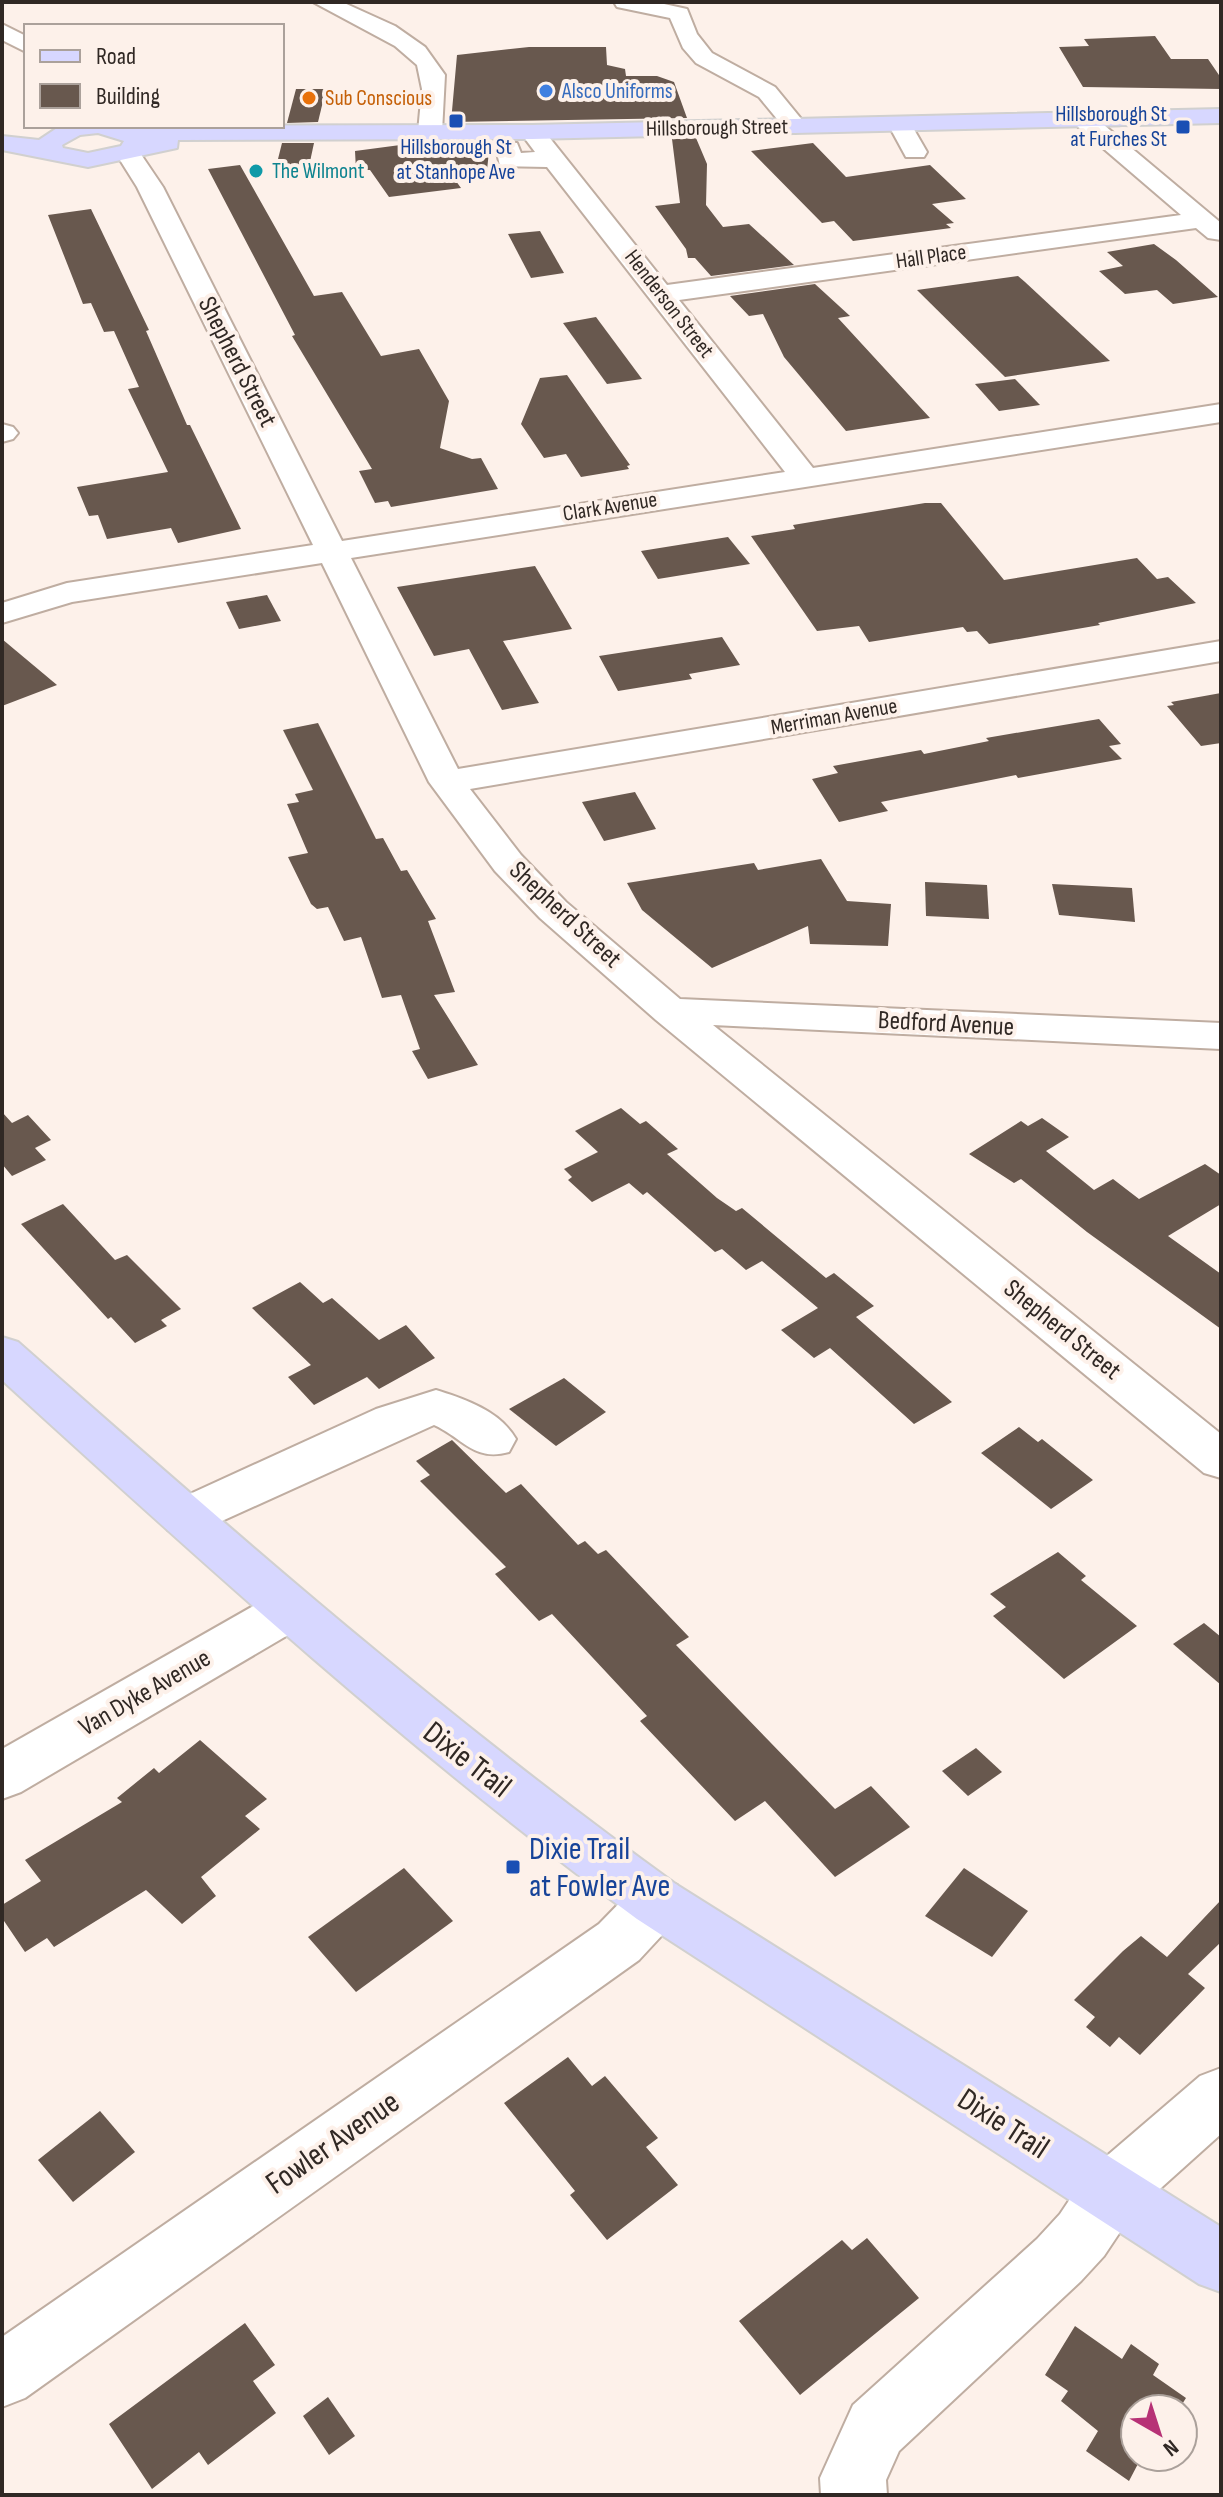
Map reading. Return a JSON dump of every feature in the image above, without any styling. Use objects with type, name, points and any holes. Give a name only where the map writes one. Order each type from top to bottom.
[{"type":"main road","name":"Hillsborough Street","points":[[61,136],[121,144],[214,135],[532,132],[1221,116]]},
{"type":"main road","points":[[2,136],[61,136],[88,160]]},
{"type":"main road","points":[[2,143],[33,146],[61,136]]},
{"type":"main road","name":"Dixie Trail","points":[[2,1354],[287,1611],[429,1730],[569,1841],[657,1902],[1221,2262]]},
{"type":"street","points":[[324,2],[388,33],[424,57],[433,75],[437,132],[453,157]]},
{"type":"street","points":[[625,2],[679,14],[687,42],[706,61],[768,93],[795,126]]},
{"type":"street","points":[[2,31],[24,44]]},
{"type":"street","points":[[1084,120],[1211,228]]},
{"type":"street","points":[[900,124],[915,152]]},
{"type":"street","name":"Henderson Street","points":[[532,132],[805,477]]},
{"type":"street","points":[[88,160],[121,144]]},
{"type":"street","name":"Shepherd Street","points":[[121,144],[332,551],[447,782],[508,863],[553,910],[670,1011],[1221,1460]]},
{"type":"street","points":[[508,148],[509,161],[554,159]]},
{"type":"street","name":"Hall Place","points":[[661,294],[1211,228]]},
{"type":"street","name":"Clark Avenue","points":[[2,613],[67,593],[1221,413]]},
{"type":"street","name":"Merriman Avenue","points":[[447,782],[1221,651]]},
{"type":"street","name":"Bedford Avenue","points":[[670,1011],[1221,1036]]},
{"type":"street","points":[[185,1517],[352,1439],[436,1407],[492,1439]]},
{"type":"street","name":"Van Dyke Avenue","points":[[2,1776],[287,1611]]},
{"type":"street","name":"Fowler Avenue","points":[[2,2375],[619,1942],[657,1902]]},
{"type":"street","points":[[854,2495],[853,2478],[876,2428],[1059,2260],[1082,2235],[1110,2193],[1221,2096]]},
{"type":"building","points":[[1155,36],[1171,59],[1208,59],[1221,78],[1221,89],[1083,87],[1059,47],[1089,46],[1084,39]]},
{"type":"building","points":[[529,47],[606,47],[607,65],[625,69],[626,76],[657,76],[674,82],[687,118],[451,122],[457,55]]},
{"type":"building","points":[[296,89],[326,89],[318,122],[287,123]]},
{"type":"building","points":[[696,138],[707,164],[706,205],[723,227],[749,224],[794,265],[711,276],[695,258],[688,258],[686,249],[655,206],[680,203],[672,139]]},
{"type":"building","points":[[423,142],[490,142],[487,170],[448,170],[461,188],[389,197],[370,170],[356,170],[355,151]]},
{"type":"building","points":[[282,143],[314,143],[308,171],[274,175]]},
{"type":"building","points":[[813,143],[846,177],[930,165],[966,199],[932,204],[954,223],[946,224],[951,228],[853,241],[834,221],[822,223],[751,151]]},
{"type":"building","points":[[240,165],[314,296],[342,292],[381,356],[419,349],[449,401],[440,448],[472,459],[481,458],[498,489],[391,507],[388,501],[375,503],[359,471],[372,469],[292,336],[295,335],[208,169]]},
{"type":"building","points":[[91,209],[149,330],[146,331],[187,425],[190,425],[241,529],[178,543],[171,528],[107,539],[98,515],[89,516],[77,487],[168,472],[128,389],[139,387],[114,331],[104,332],[91,303],[83,304],[48,215]]},
{"type":"building","points":[[540,231],[564,273],[531,278],[508,234]]},
{"type":"building","points":[[1154,244],[1218,297],[1173,304],[1157,290],[1125,294],[1099,271],[1123,266],[1107,252]]},
{"type":"building","points":[[1018,276],[1110,361],[1005,377],[917,290]]},
{"type":"building","points":[[815,284],[850,316],[838,318],[930,418],[846,431],[784,357],[763,314],[749,316],[730,296]]},
{"type":"building","points":[[596,317],[642,379],[607,384],[563,323]]},
{"type":"building","points":[[567,375],[630,465],[627,466],[629,469],[581,477],[566,454],[544,458],[521,424],[540,378]]},
{"type":"building","points":[[1015,379],[1040,405],[999,411],[975,384]]},
{"type":"building","points":[[941,503],[1004,580],[1137,558],[1157,579],[1168,577],[1196,603],[1098,623],[1100,625],[989,644],[977,631],[967,632],[963,627],[869,642],[859,626],[817,631],[751,536],[795,529],[793,525]]},
{"type":"building","points":[[728,537],[750,564],[658,579],[641,551]]},
{"type":"building","points":[[535,566],[572,629],[503,641],[539,703],[502,710],[469,649],[434,656],[397,587]]},
{"type":"building","points":[[267,595],[281,621],[239,629],[226,602]]},
{"type":"building","points":[[722,637],[740,665],[689,674],[692,679],[618,691],[599,656]]},
{"type":"building","points":[[2,639],[57,685],[2,706]]},
{"type":"building","points":[[1221,693],[1221,743],[1201,746],[1167,706],[1174,705],[1171,702]]},
{"type":"building","points":[[1099,719],[1121,744],[1109,746],[1122,759],[1018,778],[1016,775],[881,802],[888,811],[839,822],[812,779],[838,773],[833,766],[921,750],[924,754],[989,741],[986,738]]},
{"type":"building","points":[[318,723],[376,839],[383,838],[401,871],[407,870],[436,919],[428,921],[455,992],[434,995],[478,1065],[428,1079],[412,1051],[420,1049],[401,995],[382,998],[361,937],[344,941],[328,907],[317,909],[311,904],[288,857],[308,853],[287,804],[299,802],[295,794],[313,790],[283,730]]},
{"type":"building","points":[[635,792],[656,829],[604,841],[582,802]]},
{"type":"building","points":[[821,859],[847,901],[891,904],[888,946],[810,944],[808,926],[712,968],[642,910],[627,883],[754,863],[758,870]]},
{"type":"building","points":[[925,882],[987,885],[989,919],[926,916]]},
{"type":"building","points":[[1052,884],[1132,888],[1135,922],[1059,915]]},
{"type":"building","points":[[621,1108],[640,1124],[646,1121],[678,1149],[667,1154],[717,1198],[736,1211],[742,1208],[826,1278],[834,1273],[874,1306],[856,1317],[952,1402],[914,1424],[830,1348],[814,1358],[781,1330],[818,1308],[762,1261],[746,1270],[722,1249],[715,1252],[647,1192],[643,1195],[629,1183],[592,1202],[568,1180],[572,1177],[564,1169],[598,1152],[575,1131]]},
{"type":"building","points":[[2,1112],[12,1123],[28,1115],[51,1140],[35,1148],[46,1160],[12,1176],[2,1164]]},
{"type":"building","points":[[1042,1118],[1069,1137],[1046,1151],[1094,1190],[1113,1179],[1139,1199],[1205,1164],[1221,1175],[1221,1204],[1168,1236],[1221,1274],[1221,1329],[1087,1232],[1021,1179],[1014,1183],[969,1154],[1021,1121],[1028,1126]]},
{"type":"building","points":[[63,1204],[115,1260],[127,1255],[181,1309],[161,1320],[167,1326],[135,1343],[111,1317],[108,1319],[21,1224]]},
{"type":"building","points":[[300,1282],[323,1303],[332,1298],[379,1340],[406,1325],[435,1358],[379,1389],[367,1377],[314,1405],[288,1377],[311,1365],[252,1308]]},
{"type":"building","points":[[564,1378],[606,1412],[556,1446],[509,1409]]},
{"type":"building","points":[[1019,1427],[1038,1442],[1042,1439],[1093,1480],[1051,1509],[981,1453]]},
{"type":"building","points":[[452,1440],[506,1493],[521,1484],[578,1545],[585,1541],[598,1554],[606,1550],[689,1637],[676,1645],[835,1809],[871,1786],[910,1827],[835,1877],[765,1801],[735,1821],[640,1721],[647,1716],[552,1614],[539,1621],[495,1574],[506,1567],[420,1481],[430,1475],[416,1461]]},
{"type":"building","points":[[1058,1552],[1086,1576],[1081,1580],[1137,1626],[1064,1679],[993,1616],[1006,1607],[990,1594]]},
{"type":"building","points":[[1204,1623],[1221,1637],[1221,1685],[1173,1644]]},
{"type":"building","points":[[200,1740],[267,1799],[245,1816],[260,1829],[201,1877],[216,1896],[182,1924],[146,1890],[54,1947],[47,1938],[25,1952],[2,1918],[2,1905],[41,1881],[25,1860],[122,1802],[117,1798],[154,1768],[159,1773]]},
{"type":"building","points":[[976,1748],[1002,1772],[968,1796],[942,1771]]},
{"type":"building","points":[[404,1868],[453,1921],[356,1992],[308,1937]]},
{"type":"building","points":[[964,1868],[1028,1911],[992,1957],[925,1916]]},
{"type":"building","points":[[1221,1900],[1221,1942],[1188,1974],[1205,1988],[1140,2055],[1119,2037],[1110,2047],[1086,2027],[1095,2017],[1074,2000],[1123,1951],[1141,1936],[1167,1957]]},
{"type":"building","points":[[568,2057],[592,2086],[605,2076],[658,2138],[646,2147],[678,2185],[607,2240],[570,2195],[575,2191],[504,2103]]},
{"type":"building","points":[[100,2111],[135,2152],[73,2202],[38,2160]]},
{"type":"building","points":[[867,2238],[919,2298],[800,2395],[739,2321],[842,2240],[852,2250]]},
{"type":"building","points":[[245,2323],[275,2365],[253,2381],[276,2413],[208,2465],[199,2452],[152,2489],[109,2424]]},
{"type":"building","points":[[1075,2326],[1122,2359],[1131,2344],[1159,2364],[1153,2375],[1179,2393],[1119,2393],[1119,2473],[1133,2473],[1129,2481],[1086,2451],[1098,2431],[1061,2401],[1068,2391],[1045,2375]]},
{"type":"building","points":[[328,2397],[355,2436],[329,2455],[303,2416]]},
{"type":"place","name":"Alsco Uniforms","points":[[546,91]]},
{"type":"place","name":"Sub Conscious","points":[[309,98]]},
{"type":"place","name":"Hillsborough St at Stanhope Ave","points":[[456,121]]},
{"type":"place","name":"Hillsborough St at Furches St","points":[[1183,127]]},
{"type":"place","name":"The Wilmont","points":[[256,171]]},
{"type":"place","name":"Dixie Trail at Fowler Ave","points":[[513,1867]]}]
